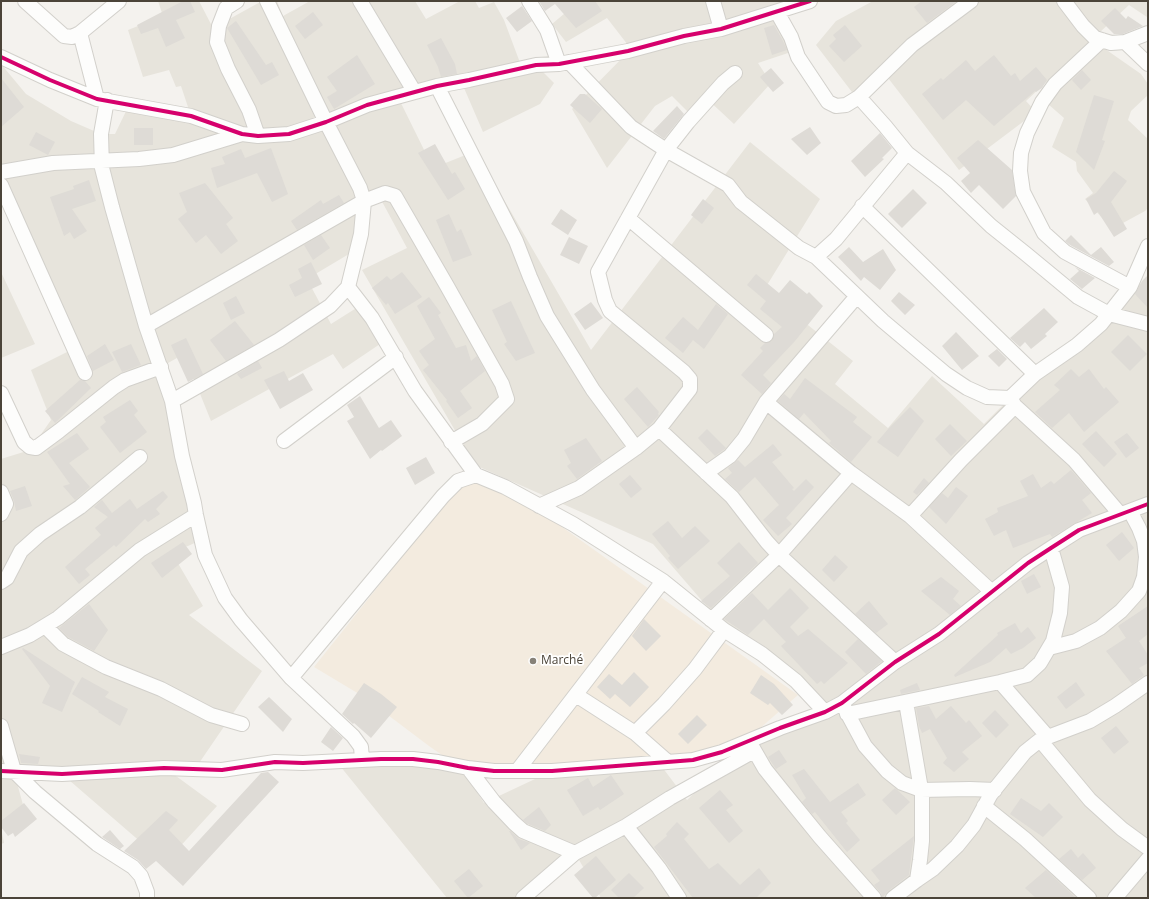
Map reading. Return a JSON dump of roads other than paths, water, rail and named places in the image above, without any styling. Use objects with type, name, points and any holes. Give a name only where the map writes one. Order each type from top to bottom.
[{"type":"street","points":[[25,1],[64,36],[72,37],[80,33],[118,1]]},
{"type":"street","points":[[237,1],[226,8],[217,42],[228,69],[249,110],[258,136]]},
{"type":"street","points":[[172,401],[302,326],[330,306],[348,287],[362,234],[364,201],[360,188],[267,1]]},
{"type":"street","points":[[360,1],[414,91]]},
{"type":"street","points":[[529,1],[547,30],[564,63],[631,127],[666,150],[728,185],[741,202],[799,248],[816,257],[883,321],[946,374],[967,388],[987,397],[1013,402],[1074,460],[1139,528],[1144,541],[1146,557],[1144,577],[1138,591],[1121,611],[1100,628],[1076,640],[1049,648]]},
{"type":"street","points":[[713,1],[721,29]]},
{"type":"street","points":[[1,57],[50,80],[102,100],[191,116],[242,134],[258,136],[289,134],[326,122],[367,104],[414,91],[536,65],[564,63],[628,51],[684,36],[721,29],[810,1]]},
{"type":"street","points":[[777,12],[791,37],[798,57],[828,102],[836,106],[846,105],[859,97],[912,45],[971,1]]},
{"type":"street","points":[[1064,1],[1083,26],[1095,38],[1110,44],[1125,42],[1148,34]]},
{"type":"street","points":[[80,33],[102,100],[102,168],[146,326],[172,401],[182,456],[205,555],[225,598],[241,620],[291,678],[353,736],[360,747],[362,759]]},
{"type":"street","points":[[1102,40],[1055,84],[1042,102],[1027,133],[1021,153],[1020,171],[1023,192],[1044,233],[1065,252],[1130,287]]},
{"type":"street","points":[[1125,42],[1148,64]]},
{"type":"street","points":[[539,506],[580,488],[636,448],[659,429],[690,389],[690,379],[684,372],[610,311],[605,300],[598,272],[666,150],[688,122],[723,83],[735,73]]},
{"type":"street","points":[[437,86],[516,240],[530,277],[548,316],[593,390],[636,448]]},
{"type":"street","points":[[859,97],[908,153],[946,183],[991,226],[1078,298],[1109,314],[1148,324]]},
{"type":"street","points":[[1,172],[53,163],[139,159],[173,155],[242,134]]},
{"type":"street","points":[[816,257],[836,239],[862,206],[908,153]]},
{"type":"street","points":[[1,185],[85,373]]},
{"type":"street","points":[[146,326],[364,201],[385,193],[394,196],[447,286],[498,378],[507,400],[482,424],[451,442]]},
{"type":"street","points":[[862,206],[1034,374]]},
{"type":"street","points":[[628,218],[766,335]]},
{"type":"street","points":[[910,516],[1013,402],[1034,374],[1077,345],[1101,324],[1130,287],[1147,252]]},
{"type":"street","points":[[348,287],[372,318],[415,391],[476,475],[505,488],[572,524],[663,581],[724,630],[768,658],[796,681],[825,712]]},
{"type":"street","points":[[706,473],[730,456],[744,439],[766,402],[857,296]]},
{"type":"street","points":[[284,441],[396,357]]},
{"type":"street","points":[[1,393],[24,442],[30,447],[36,448],[114,387],[125,380],[161,366]]},
{"type":"street","points":[[766,402],[851,473],[910,516],[992,592]]},
{"type":"street","points":[[659,429],[732,497],[779,555],[895,662]]},
{"type":"street","points":[[1,582],[7,578],[21,551],[40,534],[80,507],[140,457]]},
{"type":"street","points":[[711,620],[779,555],[851,473]]},
{"type":"street","points":[[291,678],[443,496],[458,481],[476,475]]},
{"type":"street","points":[[1,492],[6,504],[1,514]]},
{"type":"street","points":[[844,708],[895,662],[939,634],[1028,563],[1079,530],[1125,512],[1148,505]]},
{"type":"street","points":[[1,646],[30,635],[58,618],[140,550],[196,515]]},
{"type":"street","points":[[523,898],[575,853],[626,826],[780,728],[825,712],[844,708],[906,702],[1027,675],[1040,663],[1053,641],[1060,614],[1062,587],[1051,548]]},
{"type":"street","points":[[517,771],[663,581]]},
{"type":"street","points":[[45,626],[63,644],[106,666],[161,689],[211,715],[242,724]]},
{"type":"street","points":[[635,732],[664,704],[695,669],[724,630]]},
{"type":"street","points":[[1000,682],[1090,800],[1122,829],[1148,848]]},
{"type":"street","points":[[893,898],[933,869],[957,846],[974,825],[984,806],[995,790],[1025,752],[1044,739],[1090,721],[1148,683]]},
{"type":"street","points":[[576,695],[635,732],[668,762]]},
{"type":"street","points":[[906,702],[921,790],[922,842],[917,880]]},
{"type":"street","points":[[844,708],[865,746],[887,771],[902,783],[921,790],[995,790]]},
{"type":"street","points":[[1,726],[7,771],[35,792],[97,844],[133,867],[141,876],[147,892],[147,898]]},
{"type":"street","points":[[7,771],[62,774],[164,768],[222,770],[275,762],[303,763],[362,759],[413,759],[494,771],[552,771],[693,760],[751,746]]},
{"type":"street","points":[[751,746],[765,768],[816,831],[874,898]]},
{"type":"street","points":[[468,768],[494,802],[523,831],[575,853]]},
{"type":"street","points":[[984,806],[1024,839],[1089,898]]},
{"type":"street","points":[[626,826],[659,868],[679,898]]},
{"type":"street","points":[[1115,898],[1148,859]]},
{"type":"place","name":"Marché","points":[[533,661]]}]
